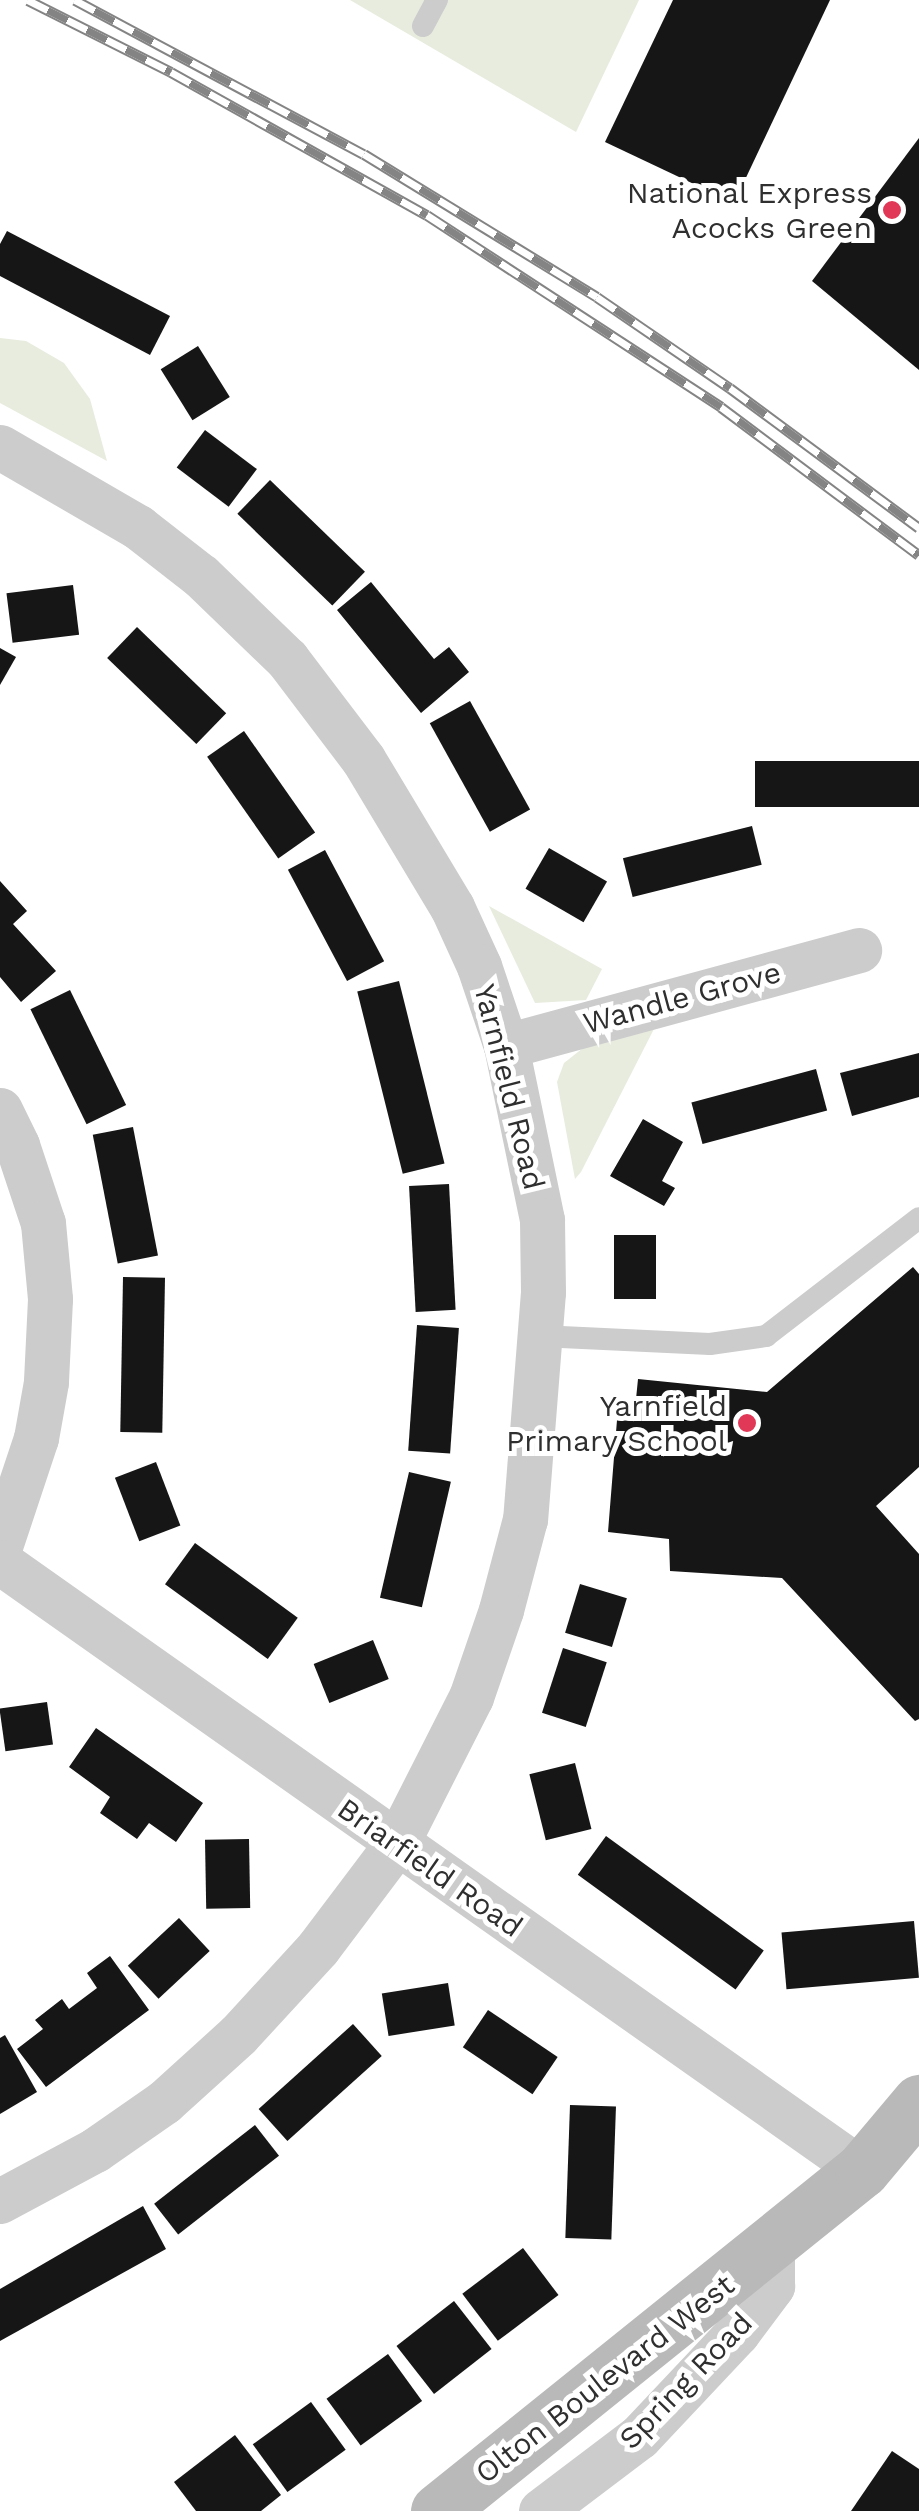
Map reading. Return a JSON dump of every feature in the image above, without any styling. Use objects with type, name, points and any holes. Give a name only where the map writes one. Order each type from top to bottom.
[{"type":"street","name":"Yarnfield Road","points":[[0,447],[138,526],[201,576],[286,658],[364,759],[433,871],[479,966],[506,1046],[542,1220],[540,1336],[525,1519],[501,1610],[471,1696],[397,1843],[318,1948],[238,2035],[179,2089],[96,2150],[0,2201]]},
{"type":"street","name":"Wandle Grove","points":[[506,1046],[859,950]]},
{"type":"street","points":[[0,1110],[18,1145],[43,1223],[50,1299],[46,1382],[36,1438],[0,1546]]},
{"type":"street","name":"Briarfield Road","points":[[0,1562],[862,2170]]},
{"type":"street","points":[[772,2247],[862,2170],[919,2102]]},
{"type":"street","name":"Olton Boulevard West","points":[[438,2511],[772,2247]]},
{"type":"street","name":"Spring Road","points":[[541,2511],[639,2437],[738,2334],[772,2286],[772,2247]]},
{"type":"lane","points":[[424,26],[436,0]]},
{"type":"lane","points":[[540,1336],[710,1344],[766,1336],[919,1218]]},
{"type":"shaded area","points":[[350,0],[639,0],[576,132]]},
{"type":"shaded area","points":[[0,338],[26,341],[64,363],[90,399],[107,461],[0,403]]},
{"type":"shaded area","points":[[489,906],[602,969],[586,1000],[535,1003]]},
{"type":"shaded area","points":[[656,1025],[575,1179],[557,1082],[564,1063],[583,1048]]},
{"type":"building","points":[[673,0],[830,0],[734,203],[605,142]]},
{"type":"building","name":"National Express Acocks Green","points":[[919,138],[919,370],[812,281]]},
{"type":"building","points":[[7,231],[170,316],[150,355],[0,276],[0,244]]},
{"type":"building","points":[[198,346],[230,397],[192,420],[161,369]]},
{"type":"building","points":[[205,430],[257,469],[229,507],[177,468]]},
{"type":"building","points":[[270,480],[365,572],[332,606],[237,514]]},
{"type":"building","points":[[371,582],[434,659],[449,647],[469,672],[421,713],[337,610]]},
{"type":"building","points":[[73,585],[79,635],[13,643],[6,593]]},
{"type":"building","points":[[137,627],[226,713],[196,744],[107,658]]},
{"type":"building","points":[[0,648],[16,657],[0,685]]},
{"type":"building","points":[[470,701],[530,809],[490,832],[430,723]]},
{"type":"building","points":[[244,731],[315,833],[278,858],[207,757]]},
{"type":"building","points":[[755,761],[919,761],[919,807],[755,807]]},
{"type":"building","points":[[752,826],[762,865],[633,897],[623,858]]},
{"type":"building","points":[[549,848],[607,882],[584,922],[526,889]]},
{"type":"building","points":[[325,850],[384,961],[347,981],[288,870]]},
{"type":"building","points":[[0,881],[27,911],[13,924],[56,971],[21,1002],[0,977]]},
{"type":"building","points":[[399,981],[444,1163],[403,1174],[357,991]]},
{"type":"building","points":[[70,990],[126,1105],[87,1124],[30,1009]]},
{"type":"building","points":[[919,1053],[919,1097],[852,1116],[840,1073]]},
{"type":"building","points":[[816,1069],[827,1111],[703,1144],[691,1102]]},
{"type":"building","points":[[643,1119],[683,1142],[662,1181],[675,1188],[664,1206],[610,1176]]},
{"type":"building","points":[[133,1127],[158,1256],[118,1263],[93,1135]]},
{"type":"building","points":[[449,1184],[456,1310],[416,1312],[409,1186]]},
{"type":"building","points":[[614,1235],[656,1235],[656,1299],[614,1299]]},
{"type":"building","points":[[913,1267],[919,1274],[919,1467],[876,1506],[919,1554],[919,1719],[915,1721],[782,1578],[670,1571],[669,1539],[608,1532],[617,1420],[634,1419],[638,1379],[767,1392]]},
{"type":"building","points":[[123,1277],[165,1278],[162,1433],[120,1432]]},
{"type":"building","points":[[417,1325],[459,1328],[450,1454],[408,1451]]},
{"type":"building","points":[[156,1462],[180,1525],[139,1541],[115,1478]]},
{"type":"building","points":[[409,1472],[451,1482],[422,1607],[380,1598]]},
{"type":"building","points":[[195,1543],[298,1618],[268,1659],[165,1584]]},
{"type":"building","points":[[580,1584],[627,1598],[612,1647],[565,1633]]},
{"type":"building","points":[[373,1640],[389,1679],[329,1703],[314,1664]]},
{"type":"building","points":[[563,1648],[607,1662],[586,1727],[542,1713]]},
{"type":"building","points":[[47,1702],[53,1745],[5,1751],[0,1709]]},
{"type":"building","points":[[96,1728],[203,1803],[176,1842],[149,1823],[137,1839],[100,1813],[110,1797],[69,1767]]},
{"type":"building","points":[[575,1763],[591,1829],[546,1840],[529,1774]]},
{"type":"building","points":[[606,1836],[764,1951],[736,1989],[578,1875]]},
{"type":"building","points":[[249,1839],[250,1908],[206,1909],[205,1840]]},
{"type":"building","points":[[179,1918],[210,1951],[158,1999],[128,1966]]},
{"type":"building","points":[[914,1921],[919,1978],[786,1989],[782,1933]]},
{"type":"building","points":[[110,1956],[149,2010],[46,2087],[17,2049],[43,2029],[35,2020],[62,1999],[69,2009],[97,1988],[87,1973]]},
{"type":"building","points":[[448,1983],[455,2025],[389,2036],[382,1993]]},
{"type":"building","points":[[488,2010],[558,2057],[532,2094],[463,2047]]},
{"type":"building","points":[[353,2024],[382,2056],[287,2141],[259,2109]]},
{"type":"building","points":[[5,2035],[37,2092],[0,2114],[0,2038]]},
{"type":"building","points":[[570,2105],[616,2107],[611,2240],[565,2238]]},
{"type":"building","points":[[255,2125],[279,2156],[178,2235],[154,2204]]},
{"type":"building","points":[[143,2206],[166,2249],[0,2341],[0,2289]]},
{"type":"building","points":[[523,2248],[559,2295],[498,2341],[462,2294]]},
{"type":"building","points":[[454,2301],[492,2349],[434,2394],[396,2346]]},
{"type":"building","points":[[388,2354],[422,2401],[361,2446],[327,2399]]},
{"type":"building","points":[[311,2402],[346,2450],[287,2492],[253,2444]]},
{"type":"building","points":[[235,2435],[281,2495],[261,2511],[196,2511],[174,2482]]},
{"type":"building","points":[[892,2451],[919,2469],[919,2511],[851,2511]]},
{"type":"railway","points":[[28,0],[171,72],[427,215],[721,407],[919,555]]},
{"type":"railway","points":[[75,0],[364,154],[597,297],[730,388],[919,528]]},
{"type":"place","name":"National Express Acocks Green","points":[[892,210]]},
{"type":"place","name":"Yarnfield Primary School","points":[[747,1423]]}]
